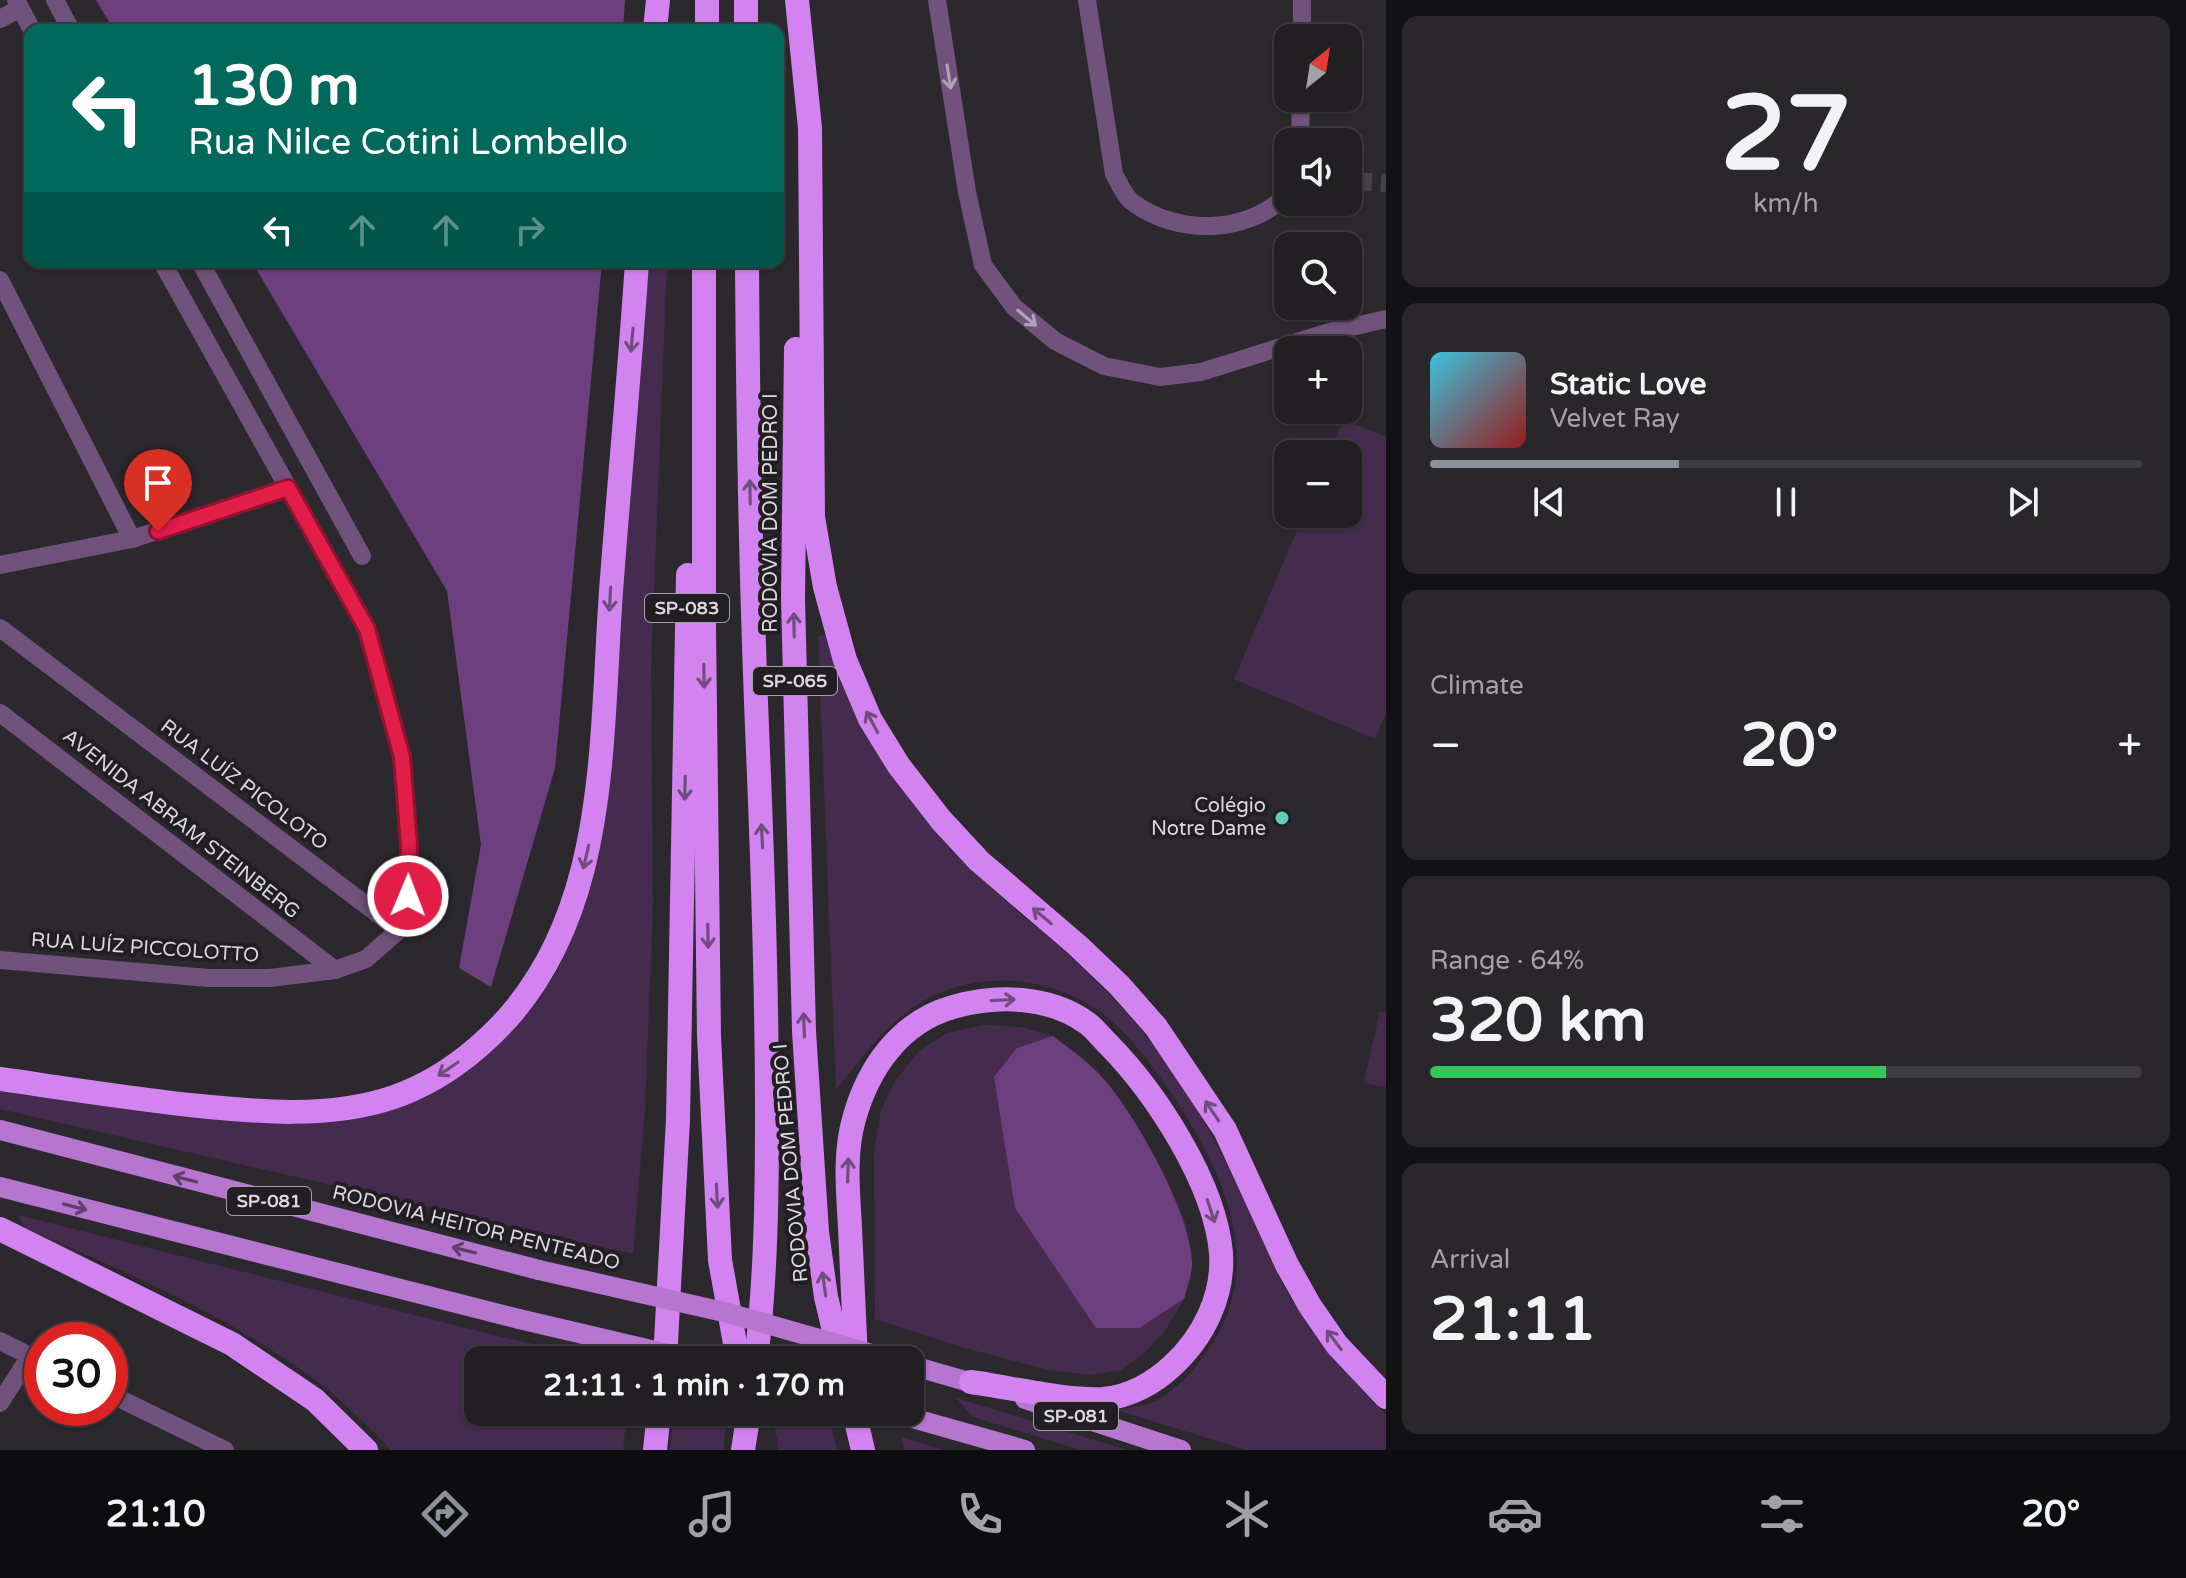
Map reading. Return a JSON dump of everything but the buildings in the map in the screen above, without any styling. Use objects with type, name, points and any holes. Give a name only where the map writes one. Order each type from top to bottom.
[{"type":"highway","points":[[656,24],[658,0]]},
{"type":"highway","points":[[707,0],[707,24]]},
{"type":"highway","points":[[746,0],[746,24]]},
{"type":"highway","points":[[795,0],[810,128],[813,517],[825,587],[845,660],[870,719],[899,766],[941,820],[979,861],[1119,985],[1156,1027],[1225,1130],[1275,1241],[1310,1306],[1337,1345],[1386,1397]]},
{"type":"highway","name":"RODOVIA DOM PEDRO I","points":[[795,0],[793,599],[804,1031],[817,1232],[826,1297],[838,1346]]},
{"type":"highway","points":[[0,1079],[231,1109],[292,1111],[347,1108],[393,1097],[433,1079],[466,1058],[504,1025],[535,985],[560,940],[578,889],[593,827],[602,747],[611,581],[637,268]]},
{"type":"highway","points":[[702,268],[709,1036],[720,1260],[735,1346]]},
{"type":"highway","name":"SP-083","points":[[666,1346],[678,1119],[686,619],[702,268]]},
{"type":"highway","name":"SP-083","points":[[747,268],[752,625],[765,914],[766,1235],[758,1346]]},
{"type":"highway","points":[[855,1346],[847,1169],[853,1121],[882,1056],[907,1030],[934,1013],[973,1002],[1014,998],[1050,1006],[1086,1022],[1124,1060],[1160,1107],[1200,1179],[1214,1217],[1221,1255],[1218,1291],[1203,1330],[1184,1355],[1159,1378],[1131,1392],[1103,1399],[971,1382]]},
{"type":"highway","points":[[0,1229],[232,1344],[315,1400],[366,1450]]},
{"type":"highway","points":[[655,1450],[658,1426]]},
{"type":"highway","points":[[743,1450],[746,1426]]},
{"type":"highway","points":[[751,1426],[755,1450]]},
{"type":"main road","name":"RODOVIA HEITOR PENTEADO","points":[[0,1130],[539,1270],[728,1313],[844,1346]]},
{"type":"main road","points":[[0,1187],[634,1346]]},
{"type":"main road","name":"SP-081","points":[[924,1369],[1181,1450]]},
{"type":"main road","name":"SP-081","points":[[924,1421],[1025,1450]]},
{"type":"street","points":[[55,0],[68,24]]},
{"type":"street","points":[[937,0],[967,192],[983,265],[1014,307],[1055,341],[1104,366],[1160,377],[1201,372],[1329,332],[1386,319]]},
{"type":"street","points":[[1087,0],[1114,174],[1128,199],[1153,214],[1184,226],[1216,227],[1251,218],[1274,206]]},
{"type":"street","points":[[1302,0],[1302,24]]},
{"type":"street","points":[[0,19],[18,4],[29,24]]},
{"type":"street","points":[[165,268],[367,629],[402,757],[409,858],[408,896],[399,930],[366,959],[335,970]]},
{"type":"street","points":[[203,268],[362,556]]},
{"type":"street","points":[[0,280],[132,539]]},
{"type":"street","points":[[0,565],[132,539],[288,488]]},
{"type":"street","name":"RUA LUÍZ PICOLOTO","points":[[0,628],[399,930]]},
{"type":"street","name":"AVENIDA ABRAM STEINBERG","points":[[0,713],[335,970]]},
{"type":"street","name":"RUA LUÍZ PICCOLOTTO","points":[[0,960],[208,978],[270,978],[335,970]]},
{"type":"street","points":[[0,1341],[24,1353]]},
{"type":"street","points":[[0,1403],[24,1374]]},
{"type":"street","points":[[128,1403],[225,1450]]},
{"type":"shaded area","points":[[96,0],[625,0],[623,24],[110,24]]},
{"type":"shaded area","points":[[256,268],[601,268],[555,768],[491,987],[459,968],[481,845],[447,591]]},
{"type":"shaded area","points":[[648,268],[667,268],[651,668],[653,906],[645,1108],[633,1254],[0,1109],[0,1089],[295,1122],[464,1071],[503,1040],[532,1008],[556,973],[590,890],[600,839]]},
{"type":"shaded area","points":[[1342,424],[1356,424],[1386,437],[1386,713],[1375,739],[1234,679],[1298,528],[1362,528],[1362,440],[1336,440]]},
{"type":"shaded area","points":[[826,634],[885,757],[929,825],[976,874],[1075,960],[1164,1059],[1213,1138],[1298,1311],[1333,1357],[1386,1415],[1386,1450],[1246,1450],[1117,1410],[1144,1405],[1165,1396],[1206,1353],[1225,1320],[1235,1287],[1237,1253],[1232,1219],[1222,1186],[1189,1122],[1135,1045],[1093,1007],[1058,990],[1022,982],[984,982],[947,990],[913,1007],[899,1019],[836,1090],[818,637]]},
{"type":"shaded area","points":[[1380,1011],[1386,1013],[1386,1087],[1364,1083]]},
{"type":"shaded area","points":[[984,1025],[1021,1027],[1053,1036],[1098,1072],[1165,1175],[1186,1225],[1192,1263],[1184,1299],[1165,1331],[1121,1370],[1090,1375],[1049,1370],[965,1348],[875,1319],[874,1153],[881,1110],[895,1081],[919,1051],[947,1033]]},
{"type":"shaded area","points":[[1053,1036],[1096,1071],[1126,1108],[1157,1161],[1182,1217],[1192,1263],[1184,1299],[1139,1328],[1096,1328],[1015,1208],[994,1077],[1017,1048]]},
{"type":"shaded area","points":[[18,1215],[543,1346],[464,1346],[464,1426],[626,1426],[623,1450],[391,1450],[314,1379],[246,1334],[174,1295],[25,1228]]},
{"type":"shaded area","points":[[956,1398],[1127,1450],[1081,1450],[973,1417]]},
{"type":"shaded area","points":[[673,1426],[726,1426],[723,1450],[670,1450]]},
{"type":"shaded area","points":[[775,1426],[831,1426],[837,1450],[779,1450]]},
{"type":"shaded area","points":[[901,1437],[943,1450],[904,1450]]},
{"type":"tunnel","points":[[1362,182],[1386,183]]},
{"type":"place","name":"Colégio Notre Dame","points":[[1282,818]]},
{"type":"route","points":[[158,531],[288,488],[367,629],[402,757],[409,845],[408,896]]}]
